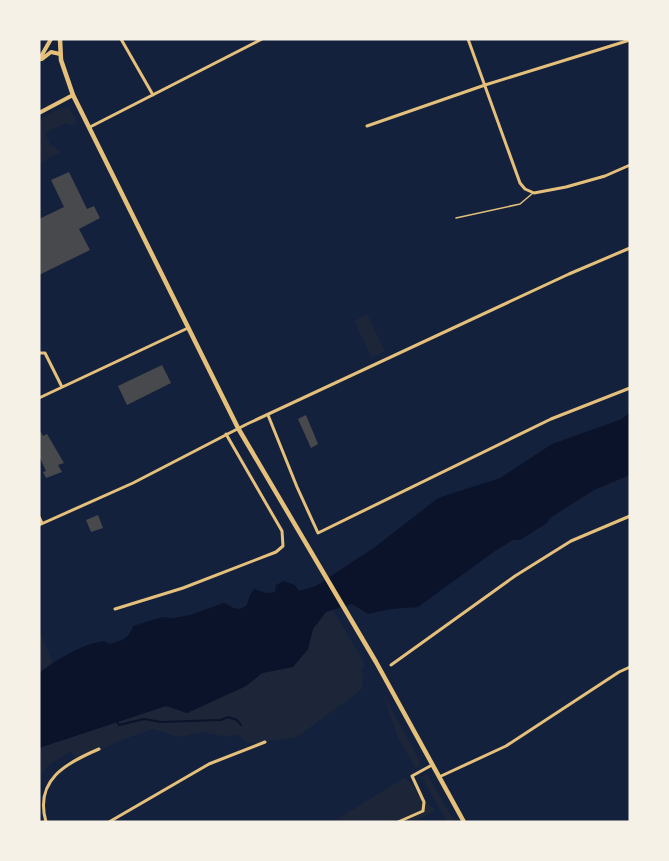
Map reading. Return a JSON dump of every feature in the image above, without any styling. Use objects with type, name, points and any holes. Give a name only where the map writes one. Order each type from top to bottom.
[{"type":"main road","points":[[60,39],[60,54],[73,95],[238,428],[376,663],[464,822]]},
{"type":"street","points":[[39,61],[51,39]]},
{"type":"street","points":[[121,39],[153,95]]},
{"type":"street","points":[[90,127],[262,39]]},
{"type":"street","points":[[468,39],[519,183],[525,189],[534,193],[566,187],[605,176],[630,165]]},
{"type":"street","points":[[368,126],[485,85],[630,39]]},
{"type":"street","points":[[39,61],[51,52],[60,54]]},
{"type":"street","points":[[39,113],[73,95]]},
{"type":"street","points":[[39,517],[40,524],[133,483],[238,428],[558,279],[630,248]]},
{"type":"street","points":[[39,398],[188,328]]},
{"type":"street","points":[[39,353],[45,353],[62,387]]},
{"type":"street","points":[[268,415],[318,533],[551,419],[630,388]]},
{"type":"street","points":[[115,609],[183,588],[276,552],[283,546],[282,531],[226,434]]},
{"type":"street","points":[[391,665],[515,576],[572,541],[630,516]]},
{"type":"street","points":[[439,777],[506,746],[630,666]]},
{"type":"street","points":[[109,822],[209,764],[265,742]]},
{"type":"street","points":[[46,822],[42,810],[43,796],[51,778],[75,759],[99,749]]},
{"type":"street","points":[[398,822],[423,811],[424,802],[412,776],[432,765]]},
{"type":"lane","points":[[456,218],[520,204],[534,193]]},
{"type":"shaded area","points":[[69,107],[77,122],[71,125],[66,123],[45,133],[50,144],[61,152],[39,163],[39,119],[61,108]]},
{"type":"shaded area","points":[[367,314],[385,351],[372,358],[354,321]]},
{"type":"shaded area","points":[[630,412],[630,475],[594,490],[520,540],[513,540],[495,551],[418,607],[368,614],[352,604],[326,612],[313,629],[308,649],[293,667],[262,673],[246,686],[187,713],[166,706],[39,748],[39,673],[70,653],[95,643],[118,642],[127,636],[133,626],[162,617],[190,615],[224,603],[240,609],[247,605],[254,589],[266,593],[275,592],[276,585],[284,581],[295,585],[299,591],[316,586],[375,547],[438,498],[500,478],[552,444],[622,419]]},
{"type":"shaded area","points":[[333,610],[365,664],[361,670],[364,676],[361,690],[297,737],[248,744],[237,734],[226,737],[202,732],[178,737],[153,729],[119,741],[77,762],[71,751],[49,765],[41,775],[42,785],[39,785],[39,748],[166,706],[188,713],[246,686],[262,673],[293,667],[308,649],[313,629],[326,612]]},
{"type":"shaded area","points":[[39,630],[53,663],[39,673]]},
{"type":"shaded area","points":[[383,694],[419,759],[420,765],[416,769],[398,738]]},
{"type":"shaded area","points":[[427,774],[455,822],[447,822],[422,777]]},
{"type":"shaded area","points":[[405,777],[435,811],[414,822],[333,822]]},
{"type":"building","points":[[69,172],[87,209],[94,206],[100,218],[79,229],[90,250],[39,275],[39,219],[64,207],[51,180]]},
{"type":"building","points":[[162,365],[171,383],[127,405],[118,386]]},
{"type":"building","points":[[306,415],[318,444],[311,448],[298,419]]},
{"type":"building","points":[[39,429],[43,436],[47,434],[64,463],[58,465],[62,472],[46,478],[43,472],[46,471],[39,456]]},
{"type":"building","points":[[98,515],[103,528],[91,532],[86,520]]},
{"type":"waterway","points":[[116,720],[119,725],[144,719],[161,722],[221,720],[228,717],[237,720],[241,725]]}]
